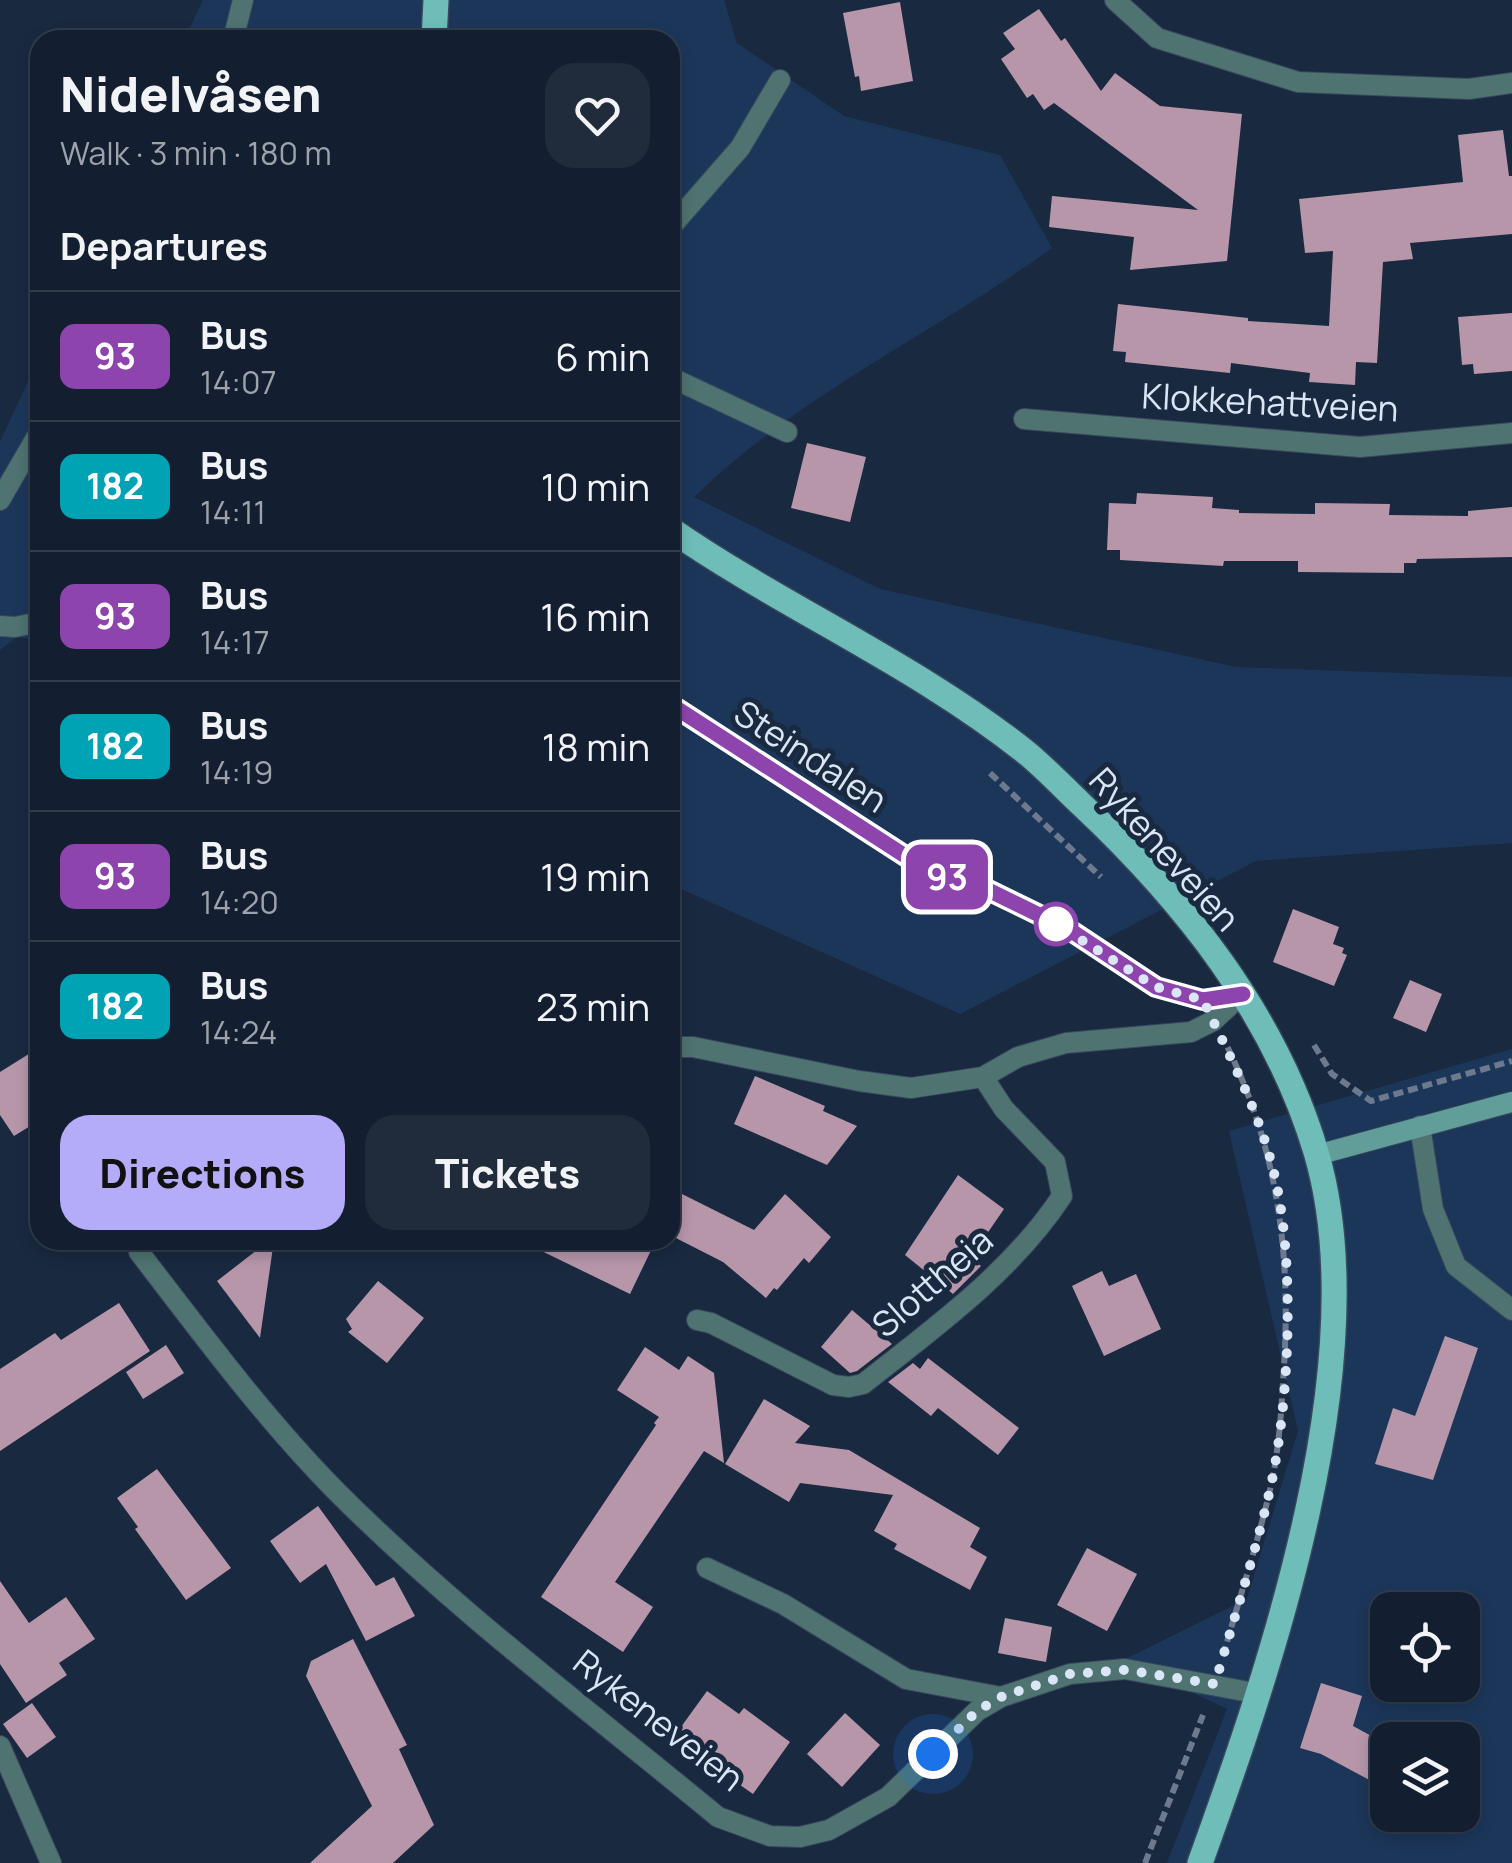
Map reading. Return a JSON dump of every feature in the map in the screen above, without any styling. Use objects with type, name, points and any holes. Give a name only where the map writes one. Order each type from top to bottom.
[{"type":"main road","points":[[434,30],[436,0]]},
{"type":"main road","name":"Rykeneveien","points":[[680,535],[714,560],[907,668],[1028,754],[1113,834],[1184,911],[1243,994],[1286,1069],[1317,1155],[1331,1231],[1330,1370],[1314,1482],[1260,1694],[1200,1863]]},
{"type":"street","points":[[235,30],[242,0]]},
{"type":"street","points":[[1115,0],[1157,38],[1298,82],[1469,89],[1512,82]]},
{"type":"street","points":[[680,217],[740,148],[780,80]]},
{"type":"street","points":[[680,382],[787,432]]},
{"type":"street","name":"Klokkehattveien","points":[[1024,419],[1360,447],[1512,433]]},
{"type":"street","points":[[0,500],[30,448]]},
{"type":"street","points":[[0,626],[30,624]]},
{"type":"street","name":"Steindalen","points":[[680,710],[913,861],[935,873],[980,886],[1070,930],[1156,987],[1203,1000],[1243,994]]},
{"type":"street","points":[[680,1047],[859,1082],[911,1088],[983,1078],[1018,1057],[1066,1042],[1191,1032],[1213,1021],[1243,994]]},
{"type":"street","name":"Slottheia","points":[[697,1320],[711,1323],[833,1385],[849,1387],[863,1384],[948,1317],[1042,1226],[1062,1196],[1055,1162],[1004,1109],[983,1078]]},
{"type":"street","points":[[1317,1155],[1512,1102]]},
{"type":"street","points":[[1420,1126],[1433,1208],[1456,1266],[1512,1310]]},
{"type":"street","name":"Rykeneveien","points":[[139,1252],[243,1386],[337,1492],[460,1604],[718,1817],[770,1836],[800,1837],[829,1830],[888,1797],[977,1711],[1001,1697],[1070,1674],[1125,1670],[1260,1694]]},
{"type":"street","points":[[707,1568],[783,1604],[906,1679],[1001,1697]]},
{"type":"street","points":[[0,1746],[51,1863]]},
{"type":"path","points":[[976,760],[1114,890]]},
{"type":"path","points":[[1144,1863],[1215,1684],[1270,1493],[1279,1435],[1288,1318],[1284,1230],[1273,1168],[1236,1064],[1213,1021]]},
{"type":"path","points":[[1305,1030],[1332,1074],[1371,1101],[1512,1062]]},
{"type":"shaded area","points":[[203,0],[724,0],[737,43],[844,116],[1000,155],[1052,248],[777,427],[694,497],[880,589],[1236,667],[1512,677],[1512,843],[1256,861],[960,1014],[680,888],[680,30],[189,30]]},
{"type":"shaded area","points":[[30,377],[30,639],[17,637],[0,650],[0,442]]},
{"type":"shaded area","points":[[1512,1049],[1512,1863],[1167,1863],[1227,1709],[1123,1660],[1247,1599],[1298,1431],[1229,1131]]},
{"type":"building","points":[[900,2],[913,81],[861,91],[843,13]]},
{"type":"building","points":[[1039,9],[1061,41],[1065,38],[1101,91],[1115,73],[1160,106],[1242,114],[1227,261],[1130,270],[1134,237],[1049,227],[1052,196],[1198,210],[1054,103],[1044,110],[1033,94],[1027,98],[1001,59],[1015,49],[1003,33]]},
{"type":"building","points":[[1503,130],[1512,176],[1512,234],[1410,243],[1413,259],[1383,262],[1377,363],[1356,362],[1355,385],[1309,382],[1310,373],[1231,363],[1230,373],[1125,362],[1126,352],[1113,351],[1118,304],[1248,321],[1329,326],[1333,251],[1305,253],[1299,199],[1463,182],[1458,135]]},
{"type":"building","points":[[1512,313],[1512,371],[1474,374],[1473,364],[1462,365],[1458,317]]},
{"type":"building","points":[[807,443],[866,457],[850,522],[791,508]]},
{"type":"building","points":[[1137,493],[1213,497],[1212,508],[1239,513],[1315,514],[1315,503],[1390,504],[1389,515],[1468,516],[1468,511],[1512,507],[1512,557],[1417,559],[1416,563],[1404,563],[1404,573],[1298,572],[1298,561],[1224,561],[1223,566],[1120,560],[1120,550],[1107,550],[1109,503],[1136,504]]},
{"type":"building","points":[[1293,909],[1339,927],[1333,944],[1344,948],[1342,953],[1347,955],[1334,986],[1273,962]]},
{"type":"building","points":[[1410,980],[1442,994],[1426,1032],[1393,1018]]},
{"type":"building","points":[[30,1053],[30,1126],[14,1136],[0,1115],[0,1072]]},
{"type":"building","points":[[755,1076],[825,1106],[823,1111],[857,1126],[827,1165],[734,1124]]},
{"type":"building","points":[[958,1175],[1004,1209],[971,1257],[981,1266],[953,1294],[905,1255]]},
{"type":"building","points":[[680,1193],[754,1230],[785,1194],[831,1237],[809,1263],[804,1258],[766,1298],[723,1262],[680,1240]]},
{"type":"building","points":[[257,1250],[273,1250],[260,1338],[217,1281]]},
{"type":"building","points":[[540,1250],[651,1250],[630,1294]]},
{"type":"building","points":[[1102,1271],[1109,1286],[1136,1274],[1161,1329],[1104,1356],[1072,1286]]},
{"type":"building","points":[[378,1281],[424,1318],[387,1363],[348,1332],[352,1329],[346,1319]]},
{"type":"building","points":[[119,1303],[150,1351],[0,1451],[0,1369],[55,1333],[61,1340]]},
{"type":"building","points":[[852,1310],[892,1344],[850,1373],[821,1347]]},
{"type":"building","points":[[1445,1336],[1478,1348],[1433,1480],[1375,1464],[1393,1408],[1415,1416]]},
{"type":"building","points":[[166,1345],[184,1373],[143,1399],[126,1372]]},
{"type":"building","points":[[645,1347],[679,1370],[688,1356],[714,1373],[724,1463],[704,1451],[615,1582],[653,1607],[623,1652],[541,1597],[656,1425],[659,1417],[617,1390]]},
{"type":"building","points":[[928,1358],[1019,1428],[998,1455],[938,1408],[931,1416],[888,1382],[913,1363],[920,1369]]},
{"type":"building","points":[[764,1399],[810,1426],[795,1443],[849,1450],[980,1528],[970,1547],[987,1557],[970,1590],[894,1549],[897,1544],[874,1531],[893,1495],[800,1483],[789,1502],[725,1464]]},
{"type":"building","points":[[157,1469],[231,1568],[186,1600],[117,1498]]},
{"type":"building","points":[[318,1506],[376,1586],[394,1577],[415,1616],[366,1641],[326,1564],[300,1583],[270,1541]]},
{"type":"building","points":[[1087,1548],[1137,1574],[1107,1631],[1057,1605]]},
{"type":"building","points":[[0,1581],[29,1623],[66,1597],[95,1639],[59,1663],[67,1675],[26,1703],[0,1664]]},
{"type":"building","points":[[1005,1618],[1052,1627],[1046,1662],[998,1653]]},
{"type":"building","points":[[353,1639],[407,1745],[399,1749],[434,1825],[393,1863],[310,1863],[372,1806],[306,1676],[311,1661]]},
{"type":"building","points":[[1321,1683],[1362,1696],[1353,1726],[1370,1735],[1370,1780],[1321,1754],[1300,1748]]},
{"type":"building","points":[[707,1691],[739,1714],[744,1708],[790,1742],[753,1794],[673,1738]]},
{"type":"building","points":[[32,1703],[56,1737],[27,1758],[3,1724]]},
{"type":"building","points":[[845,1713],[880,1745],[842,1787],[807,1754]]},
{"type":"bus line","name":"93","points":[[680,710],[913,861],[935,873],[980,886],[1070,930],[1156,987],[1203,1000],[1243,994]]},
{"type":"route","points":[[933,1754],[977,1711],[1001,1697],[1070,1674],[1125,1670],[1215,1684],[1270,1493],[1279,1435],[1288,1318],[1284,1230],[1273,1168],[1236,1064],[1203,1000],[1156,987],[1056,924]]}]
